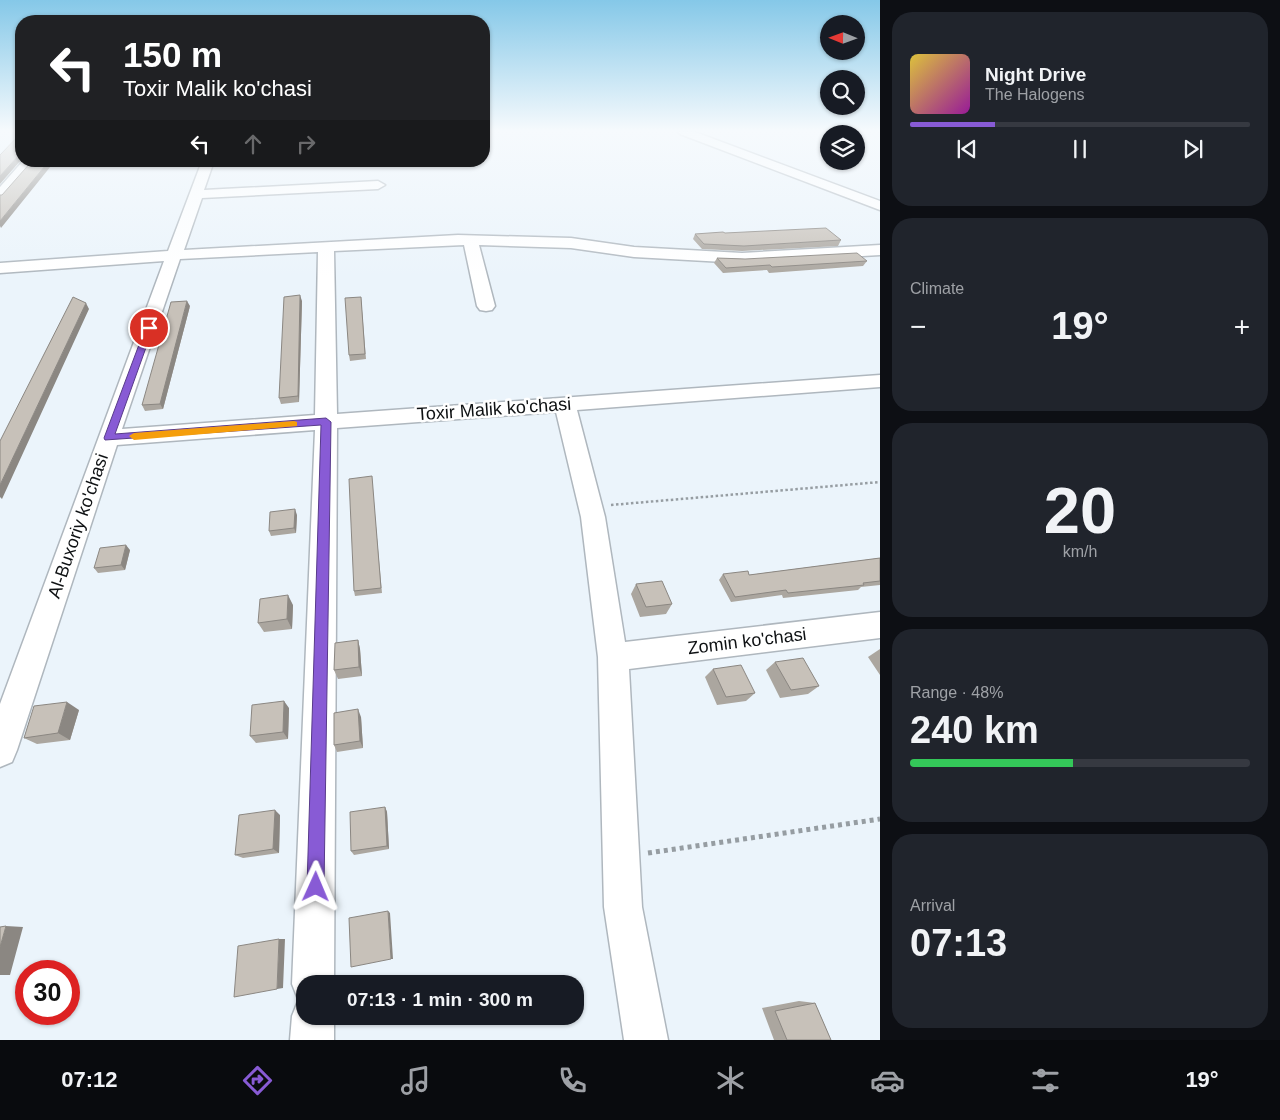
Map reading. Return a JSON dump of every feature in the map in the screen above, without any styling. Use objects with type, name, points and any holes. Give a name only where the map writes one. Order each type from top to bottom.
[{"type":"street","points":[[0,196],[13,181]]},
{"type":"street","name":"Al-Buxoriy ko'chasi","points":[[0,750],[201,181]]},
{"type":"street","points":[[813,181],[880,206]]},
{"type":"street","points":[[197,194],[378,185]]},
{"type":"street","points":[[0,268],[176,255],[470,240],[571,243],[634,252],[742,258],[880,250]]},
{"type":"street","points":[[470,240],[486,306]]},
{"type":"street","points":[[313,975],[326,422],[326,247]]},
{"type":"street","name":"Toxir Malik ko'chasi","points":[[109,438],[880,382]]},
{"type":"street","points":[[565,404],[591,507],[613,657],[623,907],[646,1040]]},
{"type":"street","name":"Zomin ko'chasi","points":[[613,657],[880,625]]},
{"type":"street","points":[[312,1040],[313,1025]]},
{"type":"path","points":[[591,507],[880,482]]},
{"type":"path","points":[[621,857],[880,819]]},
{"type":"building","points":[[15,181],[33,181],[0,221],[0,195]]},
{"type":"building","points":[[826,228],[841,240],[744,246],[704,244],[695,234],[723,232]]},
{"type":"building","points":[[857,253],[867,261],[726,268],[717,258],[745,259]]},
{"type":"building","points":[[300,295],[298,396],[279,398],[284,297]]},
{"type":"building","points":[[73,297],[86,303],[0,485],[0,441]]},
{"type":"building","points":[[361,297],[365,354],[349,355],[345,298]]},
{"type":"building","points":[[187,301],[160,404],[142,405],[171,302]]},
{"type":"building","points":[[372,476],[381,588],[354,591],[349,479]]},
{"type":"building","points":[[295,509],[294,528],[269,531],[270,512]]},
{"type":"building","points":[[126,545],[121,565],[94,568],[100,548]]},
{"type":"building","points":[[880,558],[880,581],[863,583],[864,585],[788,593],[786,590],[735,597],[723,574],[748,571],[749,575]]},
{"type":"building","points":[[662,581],[672,604],[646,607],[636,584]]},
{"type":"building","points":[[288,595],[287,619],[258,623],[260,599]]},
{"type":"building","points":[[358,640],[359,667],[334,670],[335,643]]},
{"type":"building","points":[[803,658],[819,686],[791,690],[775,662]]},
{"type":"building","points":[[741,665],[755,693],[726,697],[713,669]]},
{"type":"building","points":[[284,701],[283,732],[250,736],[252,705]]},
{"type":"building","points":[[67,702],[58,733],[24,738],[34,706]]},
{"type":"building","points":[[358,709],[360,741],[334,745],[334,713]]},
{"type":"building","points":[[385,807],[387,846],[351,851],[350,812]]},
{"type":"building","points":[[275,810],[273,849],[235,855],[239,815]]},
{"type":"building","points":[[388,911],[391,959],[351,967],[349,918]]},
{"type":"building","points":[[6,926],[0,947],[0,927]]},
{"type":"building","points":[[279,939],[277,989],[234,997],[238,946]]},
{"type":"building","points":[[815,1003],[831,1040],[787,1040],[775,1011]]},
{"type":"slow traffic","points":[[134,436],[294,424]]},
{"type":"route","points":[[149,328],[109,438],[326,422],[316,887]]}]
